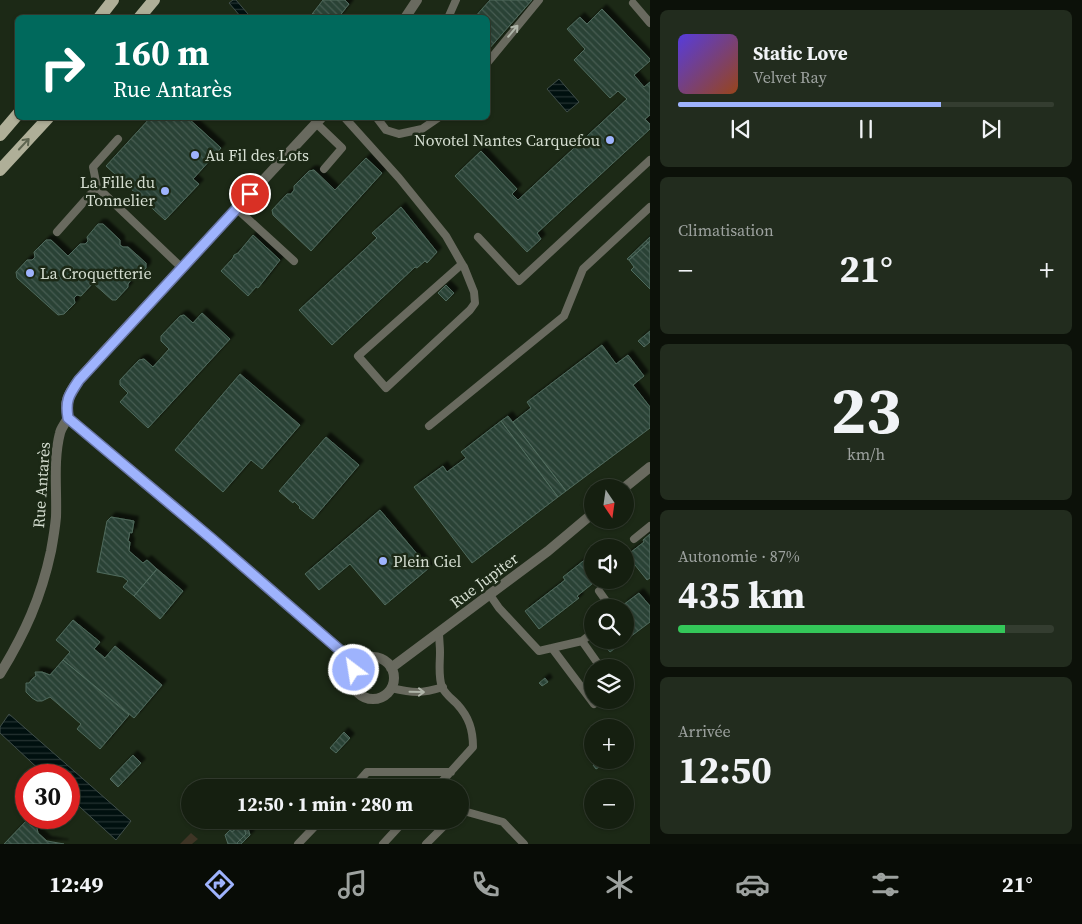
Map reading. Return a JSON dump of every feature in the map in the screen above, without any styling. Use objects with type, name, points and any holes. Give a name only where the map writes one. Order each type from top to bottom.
[{"type":"main road","points":[[100,15],[113,0]]},
{"type":"main road","points":[[142,15],[154,0]]},
{"type":"main road","points":[[0,135],[15,118]]},
{"type":"main road","points":[[0,170],[46,120]]},
{"type":"street","points":[[407,15],[418,0]]},
{"type":"street","name":"Rue Antarès","points":[[0,674],[30,619],[43,586],[56,518],[57,447],[60,430],[68,418],[66,406],[69,396],[79,380],[319,120]]},
{"type":"street","points":[[68,418],[212,539],[357,665]]},
{"type":"street","points":[[634,480],[650,466]]},
{"type":"street","name":"Rue Jupiter","points":[[391,668],[548,552],[584,521]]},
{"type":"street","points":[[375,657],[382,659],[391,668],[394,674],[394,682],[388,693],[382,697],[370,698],[363,696],[354,684],[352,677],[354,670],[360,662],[367,658],[375,657]]},
{"type":"lane","points":[[449,15],[456,0]]},
{"type":"lane","points":[[490,60],[539,0]]},
{"type":"lane","points":[[633,3],[650,23]]},
{"type":"lane","points":[[319,120],[342,148],[324,169]]},
{"type":"lane","points":[[347,120],[446,236],[462,264],[474,292],[475,303],[470,310],[386,388],[358,356],[462,264]]},
{"type":"lane","points":[[378,120],[386,130],[399,134],[422,129],[435,120]]},
{"type":"lane","points":[[118,139],[93,167],[97,186],[182,268]]},
{"type":"lane","points":[[478,236],[519,281],[650,160]]},
{"type":"lane","points":[[57,232],[97,186]]},
{"type":"lane","points":[[237,208],[294,261]]},
{"type":"lane","points":[[429,426],[564,316],[583,269],[650,208]]},
{"type":"lane","points":[[634,539],[650,526]]},
{"type":"lane","points":[[599,591],[605,599]]},
{"type":"lane","points":[[490,595],[499,608],[539,651],[582,642],[595,659]]},
{"type":"lane","points":[[439,632],[439,674],[442,688],[463,711],[469,720],[473,733],[473,747],[444,779]]},
{"type":"lane","points":[[552,648],[584,691]]},
{"type":"lane","points":[[391,688],[412,693],[428,692],[442,688]]},
{"type":"lane","points":[[360,779],[367,772],[451,772]]},
{"type":"lane","points":[[469,813],[503,822],[524,844]]},
{"type":"lane","points":[[298,844],[312,829]]},
{"type":"lane","points":[[383,844],[397,829]]},
{"type":"lane","points":[[426,844],[441,829]]},
{"type":"shaded area","points":[[236,0],[248,14],[239,15],[229,3]]},
{"type":"shaded area","points":[[559,79],[579,102],[567,112],[547,89]]},
{"type":"shaded area","points":[[9,714],[66,764],[33,764],[0,733],[0,727]]},
{"type":"shaded area","points":[[80,776],[131,821],[116,840],[80,807]]},
{"type":"shaded area","points":[[191,833],[198,839],[192,844],[180,844]]},
{"type":"building","points":[[323,0],[345,0],[349,4],[340,15],[311,15]]},
{"type":"building","points":[[490,0],[532,0],[490,48],[490,15],[477,15]]},
{"type":"building","name":"Novotel Nantes Carquefou","points":[[602,9],[650,59],[634,75],[644,87],[650,82],[650,115],[645,119],[650,124],[650,129],[537,233],[541,239],[527,252],[455,176],[481,151],[517,189],[512,194],[518,200],[627,99],[618,91],[610,98],[574,60],[585,49],[567,29],[580,17],[587,24]]},
{"type":"building","points":[[148,120],[190,120],[221,148],[193,179],[199,184],[165,220],[106,166]]},
{"type":"building","points":[[366,158],[382,173],[311,251],[273,215],[272,210],[287,194],[291,194],[294,186],[309,171],[314,170],[335,190]]},
{"type":"building","points":[[401,207],[437,252],[427,263],[425,261],[417,268],[415,267],[332,345],[299,310],[377,238],[372,233]]},
{"type":"building","points":[[98,224],[103,224],[120,240],[120,245],[128,247],[146,263],[146,268],[135,280],[131,280],[128,287],[116,300],[112,300],[93,283],[81,296],[77,295],[74,298],[75,303],[64,314],[58,315],[17,278],[16,272],[27,260],[32,260],[35,257],[34,252],[46,240],[51,240],[68,256],[80,244],[85,244],[88,241],[87,237]]},
{"type":"building","points":[[253,235],[280,260],[258,288],[256,287],[248,296],[221,271]]},
{"type":"building","points":[[650,237],[650,241],[629,260],[627,259]]},
{"type":"building","points":[[650,241],[650,289],[631,270],[634,267],[629,260]]},
{"type":"building","points":[[446,285],[454,293],[446,301],[438,293]]},
{"type":"building","points":[[202,313],[230,339],[148,428],[120,402],[128,393],[120,385],[120,380],[139,360],[144,359],[153,367],[169,349],[161,341],[161,336],[180,316],[184,315],[193,323]]},
{"type":"building","points":[[650,331],[650,342],[644,347],[638,341]]},
{"type":"building","points":[[602,345],[616,364],[628,355],[644,376],[633,385],[650,407],[650,428],[566,491],[513,422],[531,408],[527,402]]},
{"type":"building","points":[[240,374],[300,425],[262,469],[251,460],[223,492],[175,450]]},
{"type":"building","points":[[508,416],[566,491],[558,497],[501,421]]},
{"type":"building","points":[[501,421],[558,497],[472,563],[414,487],[443,466],[447,472],[466,458],[461,452]]},
{"type":"building","points":[[326,437],[359,465],[313,519],[299,508],[294,501],[293,503],[279,491]]},
{"type":"building","points":[[380,510],[429,568],[385,605],[350,564],[319,590],[305,574]]},
{"type":"building","points":[[111,517],[134,521],[132,533],[130,532],[128,541],[130,542],[129,551],[143,563],[147,560],[157,569],[134,596],[123,587],[128,581],[123,577],[97,572],[107,521]]},
{"type":"building","points":[[650,534],[650,578],[647,580],[634,564],[634,550],[644,542],[643,540]]},
{"type":"building","points":[[584,560],[584,589],[586,589],[577,596],[579,598],[539,629],[525,611],[565,580],[563,577]]},
{"type":"building","points":[[157,569],[183,591],[160,619],[134,596]]},
{"type":"building","points":[[639,593],[650,606],[650,622],[634,634],[634,599],[631,599]]},
{"type":"building","points":[[73,620],[100,642],[94,649],[105,658],[115,646],[162,685],[134,718],[63,660],[70,652],[56,640]]},
{"type":"building","points":[[63,660],[129,715],[100,749],[77,729],[81,724],[50,697],[37,701],[26,692],[26,683],[29,683],[36,676],[35,672],[50,675]]},
{"type":"building","points":[[545,678],[548,682],[542,686],[539,683]]},
{"type":"building","points":[[344,732],[350,738],[336,753],[330,748]]},
{"type":"building","points":[[133,755],[141,763],[118,787],[110,779]]},
{"type":"building","points":[[18,829],[37,829],[38,833],[47,841],[64,844],[4,844]]},
{"type":"building","points":[[236,829],[244,829],[246,834],[238,844],[228,844],[225,835],[230,830],[232,832]]},
{"type":"building","points":[[244,829],[248,829],[250,835],[241,844],[238,844],[237,843],[246,834]]},
{"type":"place","name":"Novotel Nantes Carquefou","points":[[610,140]]},
{"type":"place","name":"Au Fil des Lots","points":[[195,155]]},
{"type":"place","name":"La Fille du Tonnelier","points":[[165,191]]},
{"type":"place","name":"La Croquetterie","points":[[30,273]]},
{"type":"place","name":"Plein Ciel","points":[[383,561]]},
{"type":"route","points":[[250,194],[79,380],[69,396],[66,406],[68,418],[212,539],[357,665],[354,670]]}]
